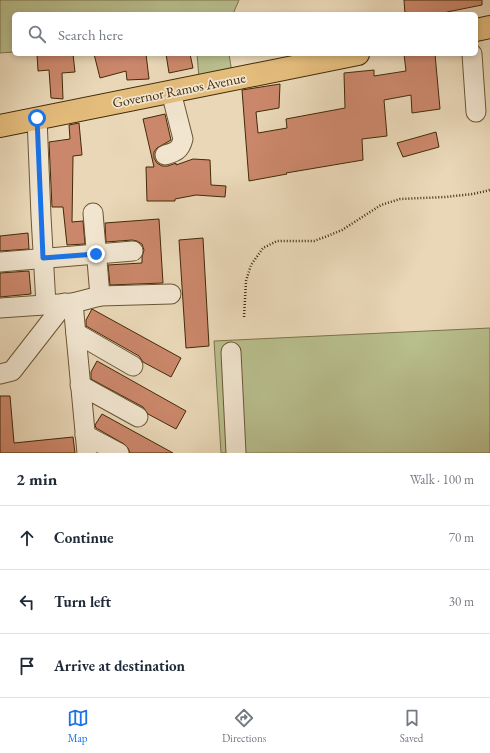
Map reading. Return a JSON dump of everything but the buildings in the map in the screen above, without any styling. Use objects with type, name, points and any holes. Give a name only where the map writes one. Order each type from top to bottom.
[{"type":"main road","points":[[478,30],[490,27]]},
{"type":"main road","name":"Governor Ramos Avenue","points":[[0,126],[348,56]]},
{"type":"lane","points":[[472,56],[476,112]]},
{"type":"lane","points":[[165,155],[176,152],[183,139],[171,92]]},
{"type":"lane","points":[[37,118],[43,258],[61,304],[76,333],[86,444],[118,453]]},
{"type":"lane","points":[[92,213],[100,296]]},
{"type":"lane","points":[[0,262],[133,251]]},
{"type":"lane","points":[[0,308],[61,304],[100,296],[171,294]]},
{"type":"lane","points":[[0,374],[12,371],[61,304]]},
{"type":"lane","points":[[76,333],[133,366]]},
{"type":"lane","points":[[231,352],[236,453]]},
{"type":"lane","points":[[80,385],[138,417]]},
{"type":"path","points":[[244,317],[246,281],[251,265],[263,248],[277,241],[314,240],[325,237],[342,230],[382,205],[400,199],[444,197],[473,194],[490,190]]},
{"type":"green space","points":[[0,0],[239,0],[234,12],[12,12],[12,52],[0,53]]},
{"type":"green space","points":[[197,56],[229,56],[232,73],[199,78]]},
{"type":"green space","points":[[490,328],[490,453],[221,453],[214,341]]},
{"type":"route","points":[[37,118],[43,258],[96,254]]}]
